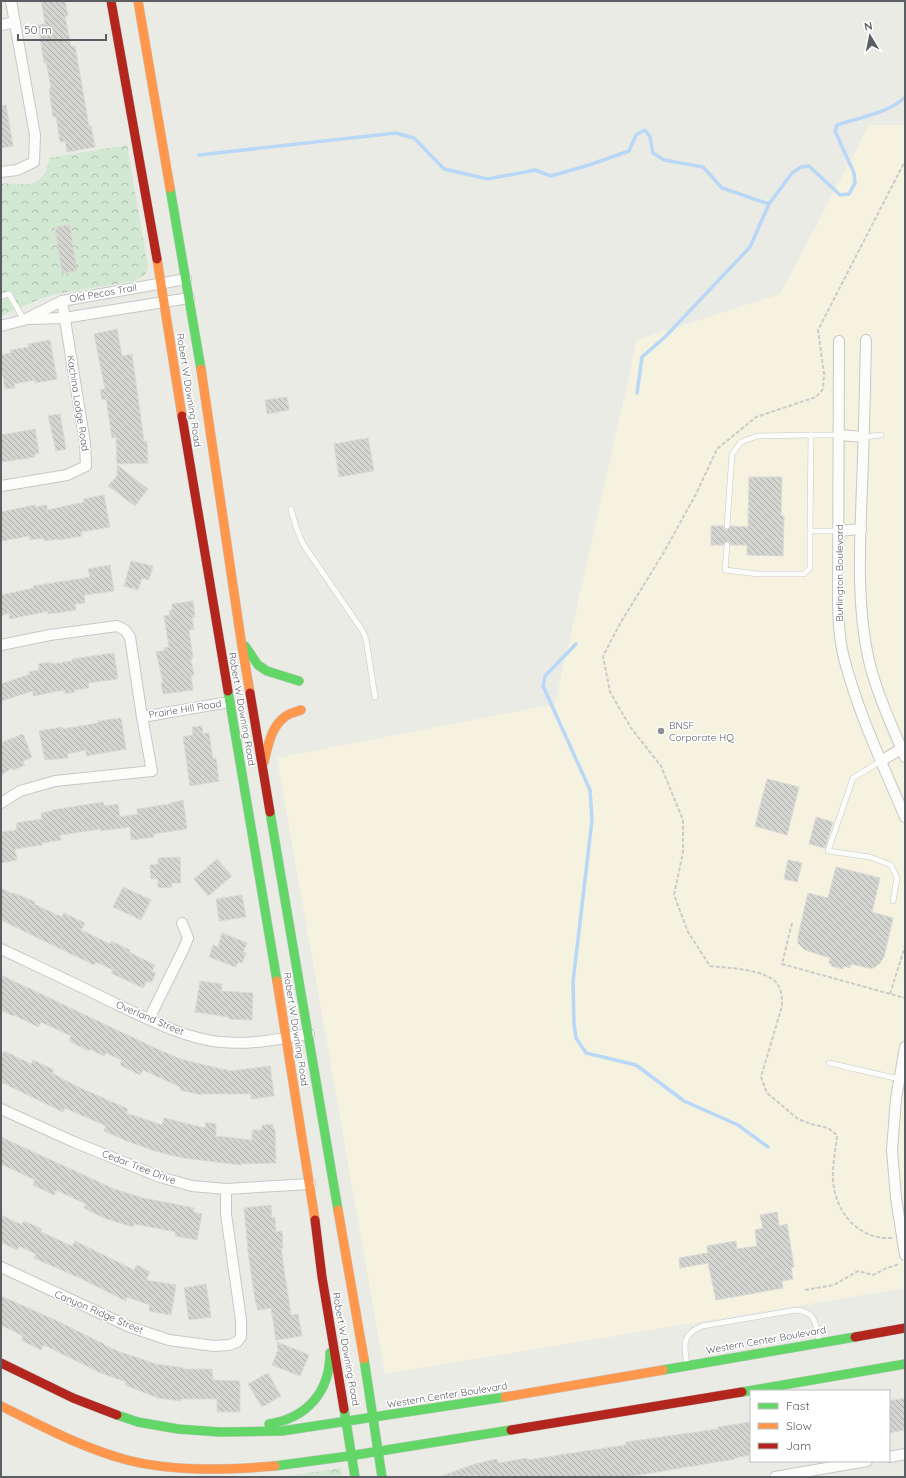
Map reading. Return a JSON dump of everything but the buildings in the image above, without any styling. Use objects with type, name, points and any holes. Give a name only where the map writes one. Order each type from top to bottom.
[{"type":"main road","name":"Robert W Downing Road","points":[[111,1],[161,283],[200,536],[287,1038],[310,1184],[322,1278],[355,1477]]},
{"type":"main road","name":"Robert W Downing Road","points":[[138,1],[204,386],[241,640],[374,1418],[377,1452],[382,1477]]},
{"type":"main road","points":[[241,640],[258,665],[267,670],[299,681]]},
{"type":"main road","points":[[263,767],[271,737],[278,725],[286,716],[301,710]]},
{"type":"main road","points":[[225,1432],[285,1421],[309,1406],[318,1396],[327,1376],[330,1355],[318,1288],[322,1278]]},
{"type":"main road","name":"Western Center Boulevard","points":[[1,1363],[76,1399],[118,1416],[171,1429],[249,1433],[282,1431],[478,1402],[905,1328]]},
{"type":"main road","points":[[1,1406],[64,1437],[113,1456],[147,1464],[177,1467],[256,1468],[377,1452],[905,1364]]},
{"type":"street","points":[[1,172],[17,170],[34,162],[34,135],[11,1]]},
{"type":"street","points":[[1,25],[15,22]]},
{"type":"street","name":"Old Pecos Trail","points":[[24,320],[62,301],[186,279]]},
{"type":"street","name":"Old Pecos Trail","points":[[1,326],[24,320],[64,318],[189,298]]},
{"type":"street","name":"Kachina Lodge Road","points":[[1,486],[66,475],[86,466],[86,443],[62,301]]},
{"type":"street","points":[[866,340],[861,529],[861,594],[863,628],[869,661],[880,697],[904,751],[881,761]]},
{"type":"street","name":"Burlington Boulevard","points":[[839,341],[839,622],[844,656],[853,691],[864,722],[905,817]]},
{"type":"street","points":[[839,434],[864,437]]},
{"type":"street","points":[[838,530],[861,529]]},
{"type":"street","points":[[1,645],[50,635],[117,626],[125,630],[130,637],[152,771],[55,781],[20,792],[1,803]]},
{"type":"street","name":"Prairie Hill Road","points":[[142,717],[229,702]]},
{"type":"street","points":[[149,1019],[188,938],[182,923]]},
{"type":"street","name":"Overland Street","points":[[1,949],[149,1019],[194,1036],[221,1042],[245,1042],[287,1038],[308,1034]]},
{"type":"street","points":[[905,1047],[892,1150],[896,1198],[903,1225],[902,1238],[905,1255]]},
{"type":"street","name":"Cedar Tree Drive","points":[[1,1109],[74,1142],[160,1177],[192,1186],[226,1189],[310,1184]]},
{"type":"street","name":"Canyon Ridge Street","points":[[1,1267],[130,1328],[169,1340],[214,1346],[229,1345],[237,1342],[241,1337],[241,1320],[226,1214],[226,1189]]},
{"type":"street","points":[[890,1457],[905,1454]]},
{"type":"street","points":[[775,1477],[861,1462]]},
{"type":"lane","points":[[1,296],[9,294],[24,320]]},
{"type":"lane","points":[[727,526],[732,454],[741,442],[758,436],[839,434]]},
{"type":"lane","points":[[727,545],[726,570],[758,574],[804,574],[810,568],[811,435]]},
{"type":"lane","points":[[864,437],[881,435]]},
{"type":"lane","points":[[291,509],[303,544],[362,630],[367,647],[376,697]]},
{"type":"lane","points":[[810,531],[838,530]]},
{"type":"lane","points":[[881,761],[853,778],[828,851],[870,857],[891,865],[897,878],[893,901]]},
{"type":"lane","points":[[829,1063],[901,1077]]},
{"type":"lane","points":[[687,1365],[685,1343],[687,1336],[693,1330],[702,1326],[796,1310],[804,1310],[809,1313],[815,1322],[819,1343]]},
{"type":"path","points":[[902,1238],[883,1239],[864,1234],[849,1222],[835,1195],[833,1179],[837,1135],[828,1128],[798,1119],[767,1093],[761,1077],[782,1006],[782,996],[778,984],[762,973],[710,966],[688,932],[674,895],[683,852],[683,820],[661,766],[631,728],[610,692],[603,656],[621,622],[664,552],[696,494],[717,449],[756,417],[816,397],[823,389],[824,374],[818,330],[905,161]]},
{"type":"path","points":[[792,923],[782,964],[905,998]]},
{"type":"path","points":[[890,994],[905,946]]},
{"type":"path","points":[[805,1290],[834,1285],[858,1271],[873,1275],[887,1268],[905,1262]]},
{"type":"shaded area","name":"BNSF Corporate HQ","points":[[869,125],[905,125],[905,1288],[385,1374],[277,758],[555,704],[637,340],[780,294]]},
{"type":"green space","points":[[127,145],[148,267],[145,275],[135,281],[62,293],[42,298],[1,316],[1,184],[33,183],[42,177],[46,172],[49,158]]},
{"type":"green space","points":[[341,1468],[342,1477],[282,1477],[287,1476]]},
{"type":"waterway","points":[[637,393],[642,357],[665,337],[750,247],[769,204],[792,173],[801,167],[809,166],[840,195],[849,194],[855,183],[854,173],[835,131],[837,125],[882,111],[899,103],[905,97]]},
{"type":"waterway","points":[[199,155],[396,133],[414,138],[444,169],[488,179],[535,170],[551,176],[629,151],[636,135],[645,130],[650,137],[653,153],[664,160],[703,167],[722,188],[769,204]]},
{"type":"waterway","points":[[576,644],[545,676],[543,686],[590,790],[592,820],[573,982],[574,1024],[576,1038],[586,1053],[636,1065],[684,1101],[738,1125],[768,1147]]},
{"type":"traffic: fast","points":[[170,188],[201,369]]},
{"type":"traffic: fast","points":[[245,646],[258,665],[267,671],[299,681]]},
{"type":"traffic: fast","points":[[228,691],[277,981]]},
{"type":"traffic: fast","points":[[270,812],[338,1210]]},
{"type":"traffic: fast","points":[[663,1370],[855,1337]]},
{"type":"traffic: fast","points":[[269,1424],[283,1421],[295,1416],[314,1401],[326,1380],[330,1353]]},
{"type":"traffic: fast","points":[[364,1359],[382,1477]]},
{"type":"traffic: fast","points":[[754,1390],[905,1364]]},
{"type":"traffic: fast","points":[[742,1392],[750,1391]]},
{"type":"traffic: fast","points":[[117,1415],[138,1422],[178,1429],[220,1432],[282,1431],[505,1397]]},
{"type":"traffic: fast","points":[[344,1409],[355,1477]]},
{"type":"traffic: fast","points":[[275,1466],[349,1456],[511,1430]]},
{"type":"traffic: slow","points":[[138,1],[170,188]]},
{"type":"traffic: slow","points":[[157,259],[182,416]]},
{"type":"traffic: slow","points":[[201,369],[250,693]]},
{"type":"traffic: slow","points":[[264,762],[271,737],[277,725],[291,713],[301,710]]},
{"type":"traffic: slow","points":[[277,981],[315,1220]]},
{"type":"traffic: slow","points":[[338,1210],[364,1359]]},
{"type":"traffic: slow","points":[[505,1397],[663,1370]]},
{"type":"traffic: slow","points":[[1,1406],[78,1443],[110,1455],[145,1464],[163,1467],[200,1469],[275,1466]]},
{"type":"traffic: jam","points":[[111,1],[157,259]]},
{"type":"traffic: jam","points":[[182,416],[228,691]]},
{"type":"traffic: jam","points":[[250,693],[270,812]]},
{"type":"traffic: jam","points":[[315,1220],[322,1277],[344,1409]]},
{"type":"traffic: jam","points":[[855,1337],[905,1328]]},
{"type":"traffic: jam","points":[[1,1363],[73,1398],[117,1415]]},
{"type":"traffic: jam","points":[[511,1430],[742,1392]]},
{"type":"place","name":"BNSF Corporate HQ","points":[[661,731]]}]
